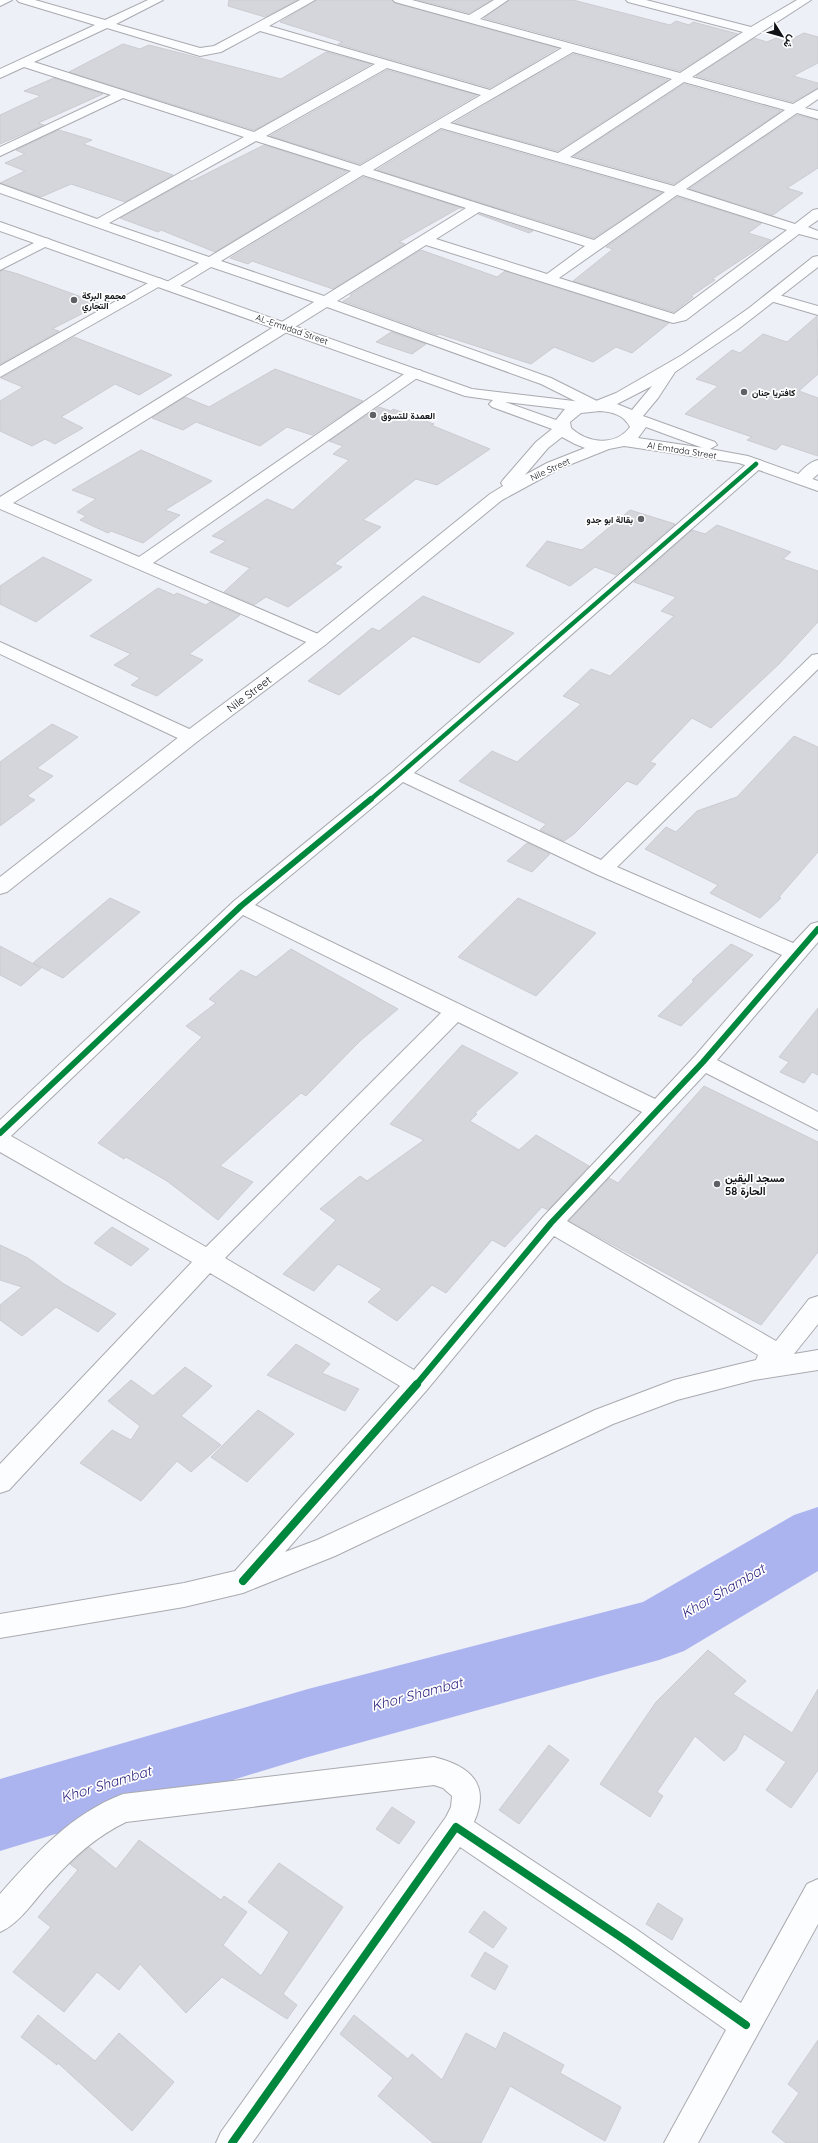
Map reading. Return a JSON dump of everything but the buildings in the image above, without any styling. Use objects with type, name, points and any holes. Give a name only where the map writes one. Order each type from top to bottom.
[{"type":"street","points":[[0,3],[6,0]]},
{"type":"street","points":[[23,0],[200,52],[217,49],[309,0]]},
{"type":"street","points":[[0,74],[157,0]]},
{"type":"street","points":[[399,0],[818,115]]},
{"type":"street","points":[[470,19],[502,0]]},
{"type":"street","points":[[632,0],[753,31]]},
{"type":"street","points":[[560,158],[753,31],[805,0]]},
{"type":"street","points":[[809,0],[818,2]]},
{"type":"street","points":[[259,27],[491,94]]},
{"type":"street","points":[[0,372],[164,284],[211,262],[439,124],[571,48]]},
{"type":"street","points":[[24,63],[252,137],[596,245]]},
{"type":"street","points":[[98,224],[385,64]]},
{"type":"street","points":[[549,279],[596,245],[677,191],[818,93]]},
{"type":"street","points":[[0,152],[122,94]]},
{"type":"street","points":[[439,124],[677,191],[818,235]]},
{"type":"street","points":[[0,188],[98,224],[211,262],[546,381],[595,406],[625,412],[634,418],[696,440],[749,462],[818,486]]},
{"type":"street","points":[[0,503],[476,208]]},
{"type":"street","points":[[425,240],[549,279],[668,319],[681,317],[818,213]]},
{"type":"street","name":"AL-Emtidad Street","points":[[0,226],[470,393],[595,406]]},
{"type":"street","points":[[0,266],[44,242]]},
{"type":"street","points":[[563,428],[562,422],[571,412],[595,406],[671,369],[772,296],[818,260]]},
{"type":"street","points":[[772,296],[818,311]]},
{"type":"street","points":[[634,418],[671,369]]},
{"type":"street","points":[[140,564],[415,373]]},
{"type":"street","points":[[470,393],[563,428],[575,439],[595,444],[606,445],[623,441],[634,435],[638,427],[634,418]]},
{"type":"street","name":"Nile Street","points":[[0,887],[191,737],[319,641],[496,497],[542,445],[563,428]]},
{"type":"street","name":"Al Emtada Street","points":[[623,441],[749,462]]},
{"type":"street","name":"Nile Street","points":[[496,497],[553,466],[606,445]]},
{"type":"street","points":[[0,1133],[241,906],[401,774],[749,462]]},
{"type":"street","points":[[802,480],[818,466]]},
{"type":"street","points":[[0,503],[319,641]]},
{"type":"street","points":[[3,653],[191,737]]},
{"type":"street","points":[[603,869],[818,659]]},
{"type":"street","points":[[401,774],[603,869],[796,953]]},
{"type":"street","points":[[241,906],[657,1110]]},
{"type":"street","points":[[243,1581],[416,1384],[551,1223],[703,1062],[818,929]]},
{"type":"street","points":[[0,1482],[208,1260],[455,1012]]},
{"type":"street","points":[[703,1062],[818,1122]]},
{"type":"street","points":[[0,1141],[208,1260],[416,1384]]},
{"type":"street","points":[[551,1223],[779,1355]]},
{"type":"street","points":[[754,1370],[779,1355],[818,1306]]},
{"type":"street","points":[[0,1626],[184,1596],[243,1581],[326,1548],[604,1417],[674,1390],[754,1370],[818,1360]]},
{"type":"street","points":[[0,1918],[28,1885],[81,1832],[106,1816],[123,1808],[434,1772],[444,1773],[463,1786],[467,1797],[466,1807],[456,1827],[232,2143]]},
{"type":"street","points":[[456,1827],[625,1940],[746,2025]]},
{"type":"street","points":[[680,2143],[818,1894]]},
{"type":"waterway","name":"Khor Shambat","points":[[0,1815],[308,1723],[659,1629],[818,1536]]},
{"type":"cycle path","points":[[0,1133],[241,906],[401,774],[756,464]]},
{"type":"cycle path","points":[[243,1581],[417,1384],[551,1223],[703,1062],[818,929]]},
{"type":"cycle path","points":[[232,2143],[456,1827],[625,1940],[746,2025]]},
{"type":"place","name":"مجمع البركة التجاري","points":[[74,300]]},
{"type":"place","name":"كافتريا جنان","points":[[744,392]]},
{"type":"place","name":"العمدة للتسوق","points":[[373,415]]},
{"type":"place","name":"بقالة ابو جدو","points":[[641,519]]},
{"type":"place","name":"مسجد اليقين الحارة 58","points":[[717,1184]]}]
